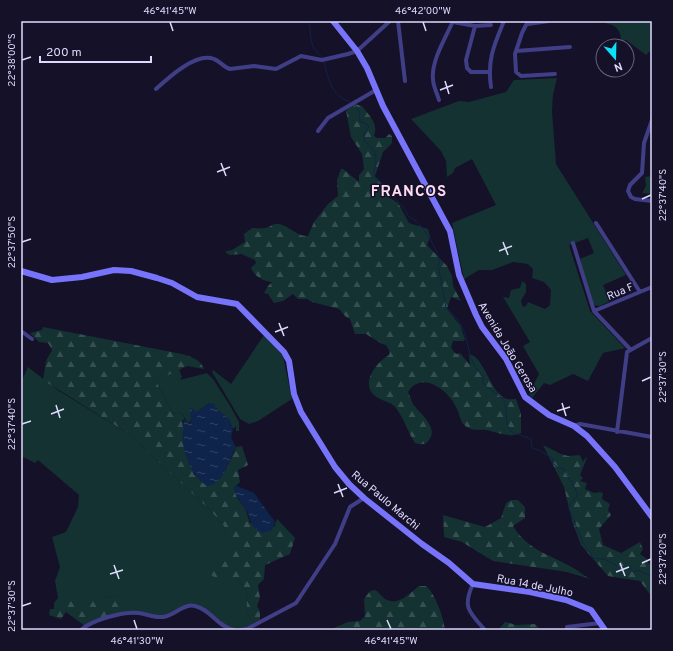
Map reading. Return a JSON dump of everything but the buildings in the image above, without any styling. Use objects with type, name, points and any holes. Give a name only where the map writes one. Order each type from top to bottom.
[{"type":"street","name":"Avenida João Gerosa","points":[[333,21],[343,36],[357,51],[367,68],[376,90],[450,231],[462,285],[482,326],[500,349],[528,400],[549,415],[574,426],[587,436],[615,467],[652,517]]},
{"type":"street","points":[[156,89],[181,68],[205,58],[215,59],[230,69],[254,66],[269,69],[279,68],[301,56],[322,60],[357,51],[390,21]]},
{"type":"street","points":[[398,21],[406,81]]},
{"type":"street","points":[[491,87],[488,72],[494,44],[504,21]]},
{"type":"street","points":[[549,21],[528,22],[522,32],[516,51],[514,66],[517,75],[521,76],[555,74]]},
{"type":"street","points":[[439,100],[433,83],[433,73],[443,41],[453,22],[474,26],[491,25]]},
{"type":"street","points":[[474,26],[466,60],[467,68],[471,72],[488,72]]},
{"type":"street","points":[[516,51],[570,47]]},
{"type":"street","points":[[318,131],[328,118],[376,90]]},
{"type":"street","points":[[652,120],[644,142],[642,173],[628,188],[631,197],[652,201]]},
{"type":"street","points":[[596,223],[640,292]]},
{"type":"street","points":[[573,243],[594,312],[630,349]]},
{"type":"street","name":"Rua Paulo Marchi","points":[[21,270],[52,280],[77,278],[114,270],[131,271],[172,283],[197,298],[237,304],[284,352],[288,361],[294,394],[301,412],[335,467],[349,484],[364,498],[458,570],[473,584]]},
{"type":"street","name":"Rua F","points":[[594,312],[652,287]]},
{"type":"street","points":[[21,331],[32,340]]},
{"type":"street","points":[[617,432],[627,352],[652,338]]},
{"type":"street","points":[[574,426],[580,424],[617,432],[652,437]]},
{"type":"street","points":[[241,630],[247,629],[296,603],[335,544],[350,507],[364,498]]},
{"type":"street","points":[[473,584],[468,596],[467,605],[475,619],[484,630]]},
{"type":"street","name":"Rua 14 de Julho","points":[[473,584],[530,592],[566,600],[591,610],[605,630]]},
{"type":"street","points":[[81,630],[87,624],[101,618],[131,613],[164,617],[189,605],[202,608],[232,630]]},
{"type":"street","points":[[566,629],[600,623]]},
{"type":"green space","points":[[607,21],[652,21],[652,49],[646,55],[635,47],[635,38],[621,38],[619,31],[615,27],[605,23]]},
{"type":"green space","points":[[557,78],[553,95],[552,111],[556,164],[626,275],[603,285],[610,301],[600,306],[593,305],[580,259],[594,253],[588,238],[569,245],[590,311],[625,348],[603,353],[588,381],[573,374],[550,385],[544,383],[532,398],[529,394],[539,374],[523,346],[530,342],[503,297],[509,298],[511,290],[520,288],[522,281],[526,284],[526,292],[521,301],[523,307],[526,306],[528,302],[545,309],[550,305],[551,290],[544,282],[532,278],[533,269],[528,264],[513,262],[492,270],[479,270],[464,279],[452,223],[496,205],[472,159],[455,168],[453,173],[447,177],[446,161],[441,151],[411,119],[459,101],[469,102],[506,92],[514,80]]},
{"type":"green space","points":[[354,104],[362,106],[372,119],[375,127],[374,135],[376,138],[385,138],[389,134],[392,136],[392,143],[383,152],[375,176],[386,187],[391,189],[387,196],[398,203],[409,223],[428,229],[430,237],[427,245],[447,266],[452,276],[453,286],[461,301],[451,297],[447,309],[460,325],[465,339],[464,341],[453,341],[451,348],[456,354],[460,353],[470,365],[469,354],[475,357],[484,368],[501,396],[508,399],[516,399],[521,414],[521,433],[515,435],[500,434],[487,430],[471,429],[466,427],[447,394],[434,385],[420,383],[408,392],[413,404],[427,420],[432,430],[428,442],[425,444],[415,443],[396,408],[376,397],[370,390],[369,384],[372,372],[380,362],[389,355],[390,352],[386,345],[366,334],[355,334],[350,319],[346,317],[339,309],[312,302],[307,299],[298,299],[293,294],[283,301],[274,303],[268,294],[264,293],[272,282],[265,281],[260,278],[251,268],[256,263],[255,260],[241,254],[230,255],[226,253],[226,251],[232,250],[245,242],[244,234],[252,228],[267,228],[275,224],[279,224],[300,235],[308,236],[314,222],[328,204],[338,196],[337,180],[341,169],[359,182],[359,175],[364,169],[362,154],[351,137],[346,111]]},
{"type":"green space","points":[[652,176],[652,194],[642,193],[646,186],[645,177]]},
{"type":"green space","points":[[43,327],[182,354],[192,357],[200,363],[204,369],[187,366],[156,381],[173,414],[181,412],[185,419],[182,421],[186,451],[194,475],[225,472],[236,447],[242,446],[248,465],[238,470],[240,482],[234,488],[237,498],[245,508],[250,523],[274,527],[277,519],[295,538],[290,554],[265,565],[264,579],[258,585],[260,598],[257,606],[260,611],[260,620],[253,623],[247,613],[246,590],[238,580],[222,582],[205,571],[229,548],[224,526],[210,510],[129,434],[43,380],[46,361],[52,350],[48,343],[39,342],[30,333],[42,330]]},
{"type":"green space","points":[[264,335],[283,356],[292,399],[258,421],[249,424],[240,419],[212,372],[213,370],[231,384]]},
{"type":"green space","points":[[28,367],[59,391],[129,434],[210,510],[224,526],[238,580],[246,590],[247,613],[254,625],[241,630],[231,630],[207,611],[194,606],[164,617],[138,613],[125,614],[116,595],[106,598],[58,598],[55,581],[60,567],[52,537],[66,532],[78,507],[79,495],[38,460],[35,463],[21,456],[21,382]]},
{"type":"green space","points":[[179,369],[182,377],[180,380],[207,373],[213,379],[239,422],[239,431],[236,431],[236,426],[233,429],[229,419],[209,403],[197,412],[194,412],[189,424],[181,412],[173,414],[156,381]]},
{"type":"green space","points":[[543,445],[568,456],[580,455],[583,462],[586,457],[587,458],[580,475],[583,478],[580,481],[587,483],[585,489],[594,493],[603,493],[602,499],[610,504],[608,510],[611,515],[599,529],[603,545],[621,553],[640,542],[643,549],[640,554],[647,559],[649,564],[652,564],[652,597],[640,581],[608,576],[581,545],[572,521],[564,487]]},
{"type":"green space","points":[[511,500],[518,500],[525,507],[525,518],[513,526],[524,540],[538,550],[571,567],[590,579],[567,572],[493,561],[462,542],[444,537],[443,515],[485,527],[501,518],[506,503]]},
{"type":"green space","points":[[419,586],[426,586],[433,594],[441,613],[445,630],[332,629],[348,622],[360,621],[365,616],[364,599],[370,591],[375,590],[385,599],[395,601],[404,598]]},
{"type":"green space","points":[[116,595],[125,605],[125,614],[85,626],[66,612],[61,619],[49,615],[50,609],[54,609],[54,603],[58,598],[106,598]]},
{"type":"green space","points":[[505,622],[517,625],[535,624],[541,630],[498,630]]},
{"type":"water","points":[[209,403],[214,404],[216,408],[229,419],[233,429],[231,437],[236,447],[223,475],[219,480],[208,486],[202,483],[197,477],[188,461],[183,443],[184,428],[182,425],[185,419],[189,424],[191,423],[190,409],[192,408],[197,412]]},
{"type":"water","points":[[237,486],[254,493],[275,522],[272,530],[263,533],[253,526],[245,508],[236,494],[234,488]]},
{"type":"waterway","points":[[309,21],[312,44],[321,56]]},
{"type":"waterway","points":[[324,62],[329,81],[335,91],[339,96],[350,102]]},
{"type":"waterway","points":[[355,105],[359,111],[360,122],[367,124],[369,127],[364,133],[364,140],[376,156],[374,176],[404,208],[408,216],[419,224],[432,242],[440,261],[438,265],[446,307],[458,320],[464,331],[471,358],[475,367],[483,376],[483,383],[502,398],[506,406],[508,427],[511,431],[531,439],[532,448],[541,451],[553,459],[552,463],[559,468],[564,469],[577,492],[577,496],[569,505],[569,509],[582,541],[593,558],[604,559],[617,566],[627,567],[634,572],[638,570],[652,577]]},
{"type":"district","name":"FRANCOS","points":[[409,191]]}]
